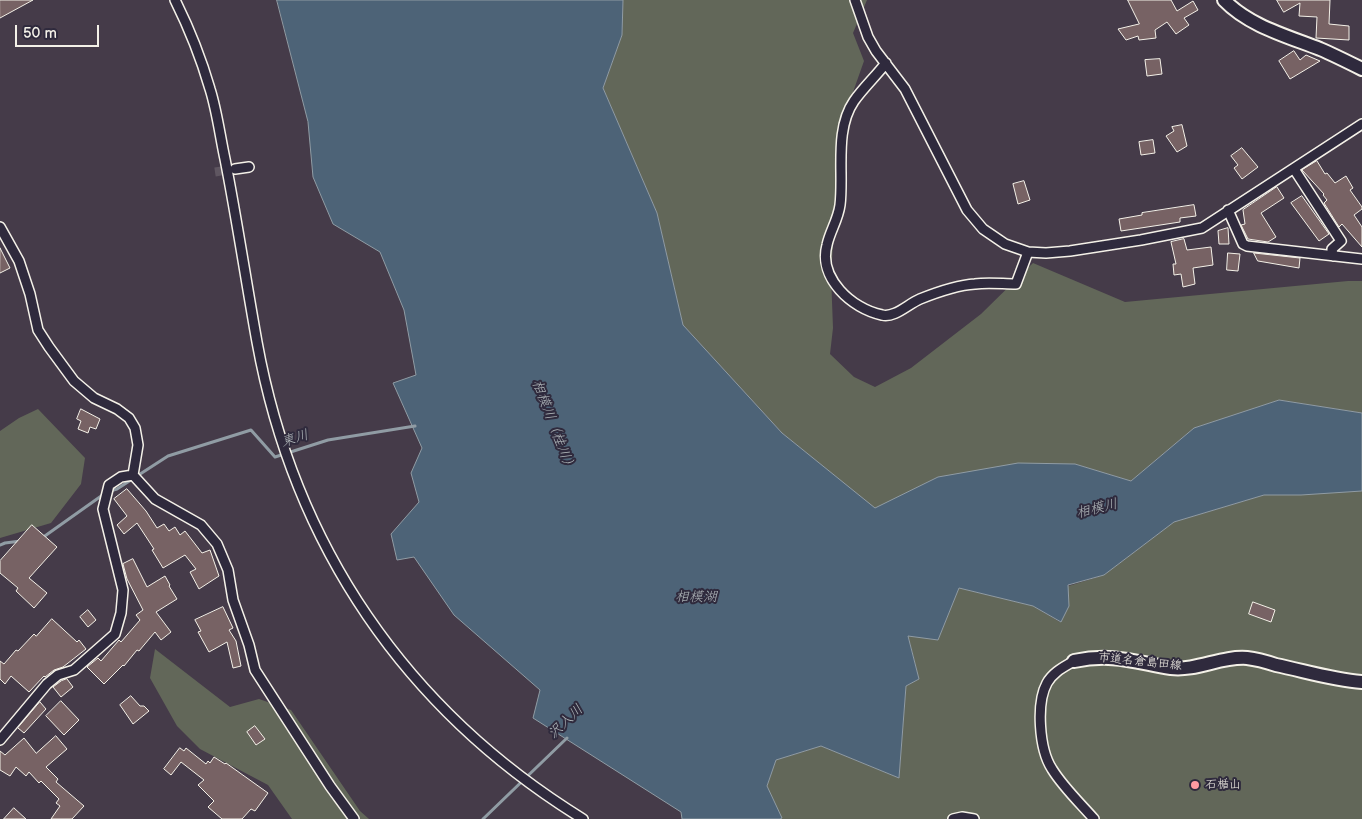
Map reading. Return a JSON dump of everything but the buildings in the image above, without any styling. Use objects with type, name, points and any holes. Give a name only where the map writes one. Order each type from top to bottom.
[{"type":"street","points":[[175,0],[211,90],[258,344],[278,429],[305,505],[324,545],[348,588],[380,634],[409,671],[444,710],[470,736],[513,770],[583,819]]},
{"type":"street","points":[[855,0],[868,37],[905,89],[966,210],[983,229],[1005,244],[1028,252],[1046,254],[1070,251],[1202,228],[1362,124]]},
{"type":"street","points":[[1224,0],[1246,18],[1275,32],[1323,50],[1362,69]]},
{"type":"street","points":[[886,63],[853,102],[844,126],[840,205],[837,219],[826,245],[829,274],[834,284],[864,309],[884,316],[890,315],[920,299],[960,287],[975,284],[1016,284],[1028,252]]},
{"type":"street","points":[[235,169],[249,167]]},
{"type":"street","points":[[1294,169],[1341,241],[1332,249],[1333,256]]},
{"type":"street","points":[[1228,210],[1243,244],[1246,246],[1362,259]]},
{"type":"street","points":[[0,227],[19,261],[30,294],[38,330],[49,347],[74,381],[94,398],[117,408],[129,418],[135,428],[138,445],[133,476]]},
{"type":"street","points":[[0,740],[47,684],[58,675],[74,670],[115,634],[121,613],[123,590],[103,509],[109,485],[121,477],[133,476]]},
{"type":"street","points":[[133,476],[155,499],[201,525],[217,544],[228,570],[233,600],[249,645],[255,670],[330,786],[354,819]]},
{"type":"street","name":"市道名倉島田線","points":[[1094,819],[1051,768],[1044,749],[1041,730],[1042,697],[1047,683],[1053,674],[1074,661],[1111,657],[1174,668],[1196,667],[1231,659],[1247,658],[1317,675],[1362,682]]},
{"type":"street","points":[[958,818],[974,819]]},
{"type":"green space","points":[[623,0],[867,0],[853,33],[864,61],[841,126],[831,275],[833,328],[830,354],[854,377],[875,387],[911,368],[981,314],[1033,263],[1125,302],[1362,281],[1362,413],[1279,400],[1194,428],[1131,481],[1075,464],[938,477],[875,509],[782,433],[683,325],[657,213],[603,88],[622,35]]},
{"type":"green space","points":[[38,409],[85,458],[81,484],[51,523],[0,538],[0,431],[19,418]]},
{"type":"green space","points":[[1362,491],[1362,819],[780,819],[767,786],[776,760],[821,746],[899,778],[906,686],[919,679],[908,635],[938,640],[959,588],[1033,606],[1060,622],[1059,589],[1104,575],[1174,522],[1264,495]]},
{"type":"green space","points":[[155,649],[230,707],[259,699],[291,710],[360,811],[369,819],[292,819],[268,785],[200,749],[177,726],[150,678]]},
{"type":"water","name":"相模湖","points":[[277,0],[623,0],[622,35],[603,88],[657,213],[683,325],[782,433],[875,508],[938,477],[1018,463],[1075,464],[1131,481],[1194,428],[1279,400],[1362,413],[1362,491],[1301,495],[1264,495],[1174,522],[1104,575],[1068,585],[1069,606],[1061,622],[1033,606],[959,588],[938,640],[908,636],[919,679],[906,686],[899,778],[821,746],[776,760],[767,786],[782,818],[682,819],[681,812],[533,718],[540,690],[454,615],[414,557],[397,560],[391,534],[419,502],[411,473],[422,448],[393,383],[416,375],[404,310],[380,252],[333,224],[313,177],[308,122]]},
{"type":"waterway","name":"東川","points":[[110,491],[117,489],[168,456],[251,430],[275,457],[328,440],[415,426]]},
{"type":"waterway","name":"東川","points":[[42,538],[104,494]]},
{"type":"waterway","name":"東川","points":[[0,545],[21,541]]},
{"type":"waterway","name":"沢入川","points":[[483,819],[567,738]]},
{"type":"tunnel","points":[[215,172],[235,169]]},
{"type":"place","name":"石楯山","points":[[1195,785]]},
{"type":"water label","name":"相模川（桂川）","points":[[553,426]]},
{"type":"water label","name":"相模川","points":[[1097,509]]}]
